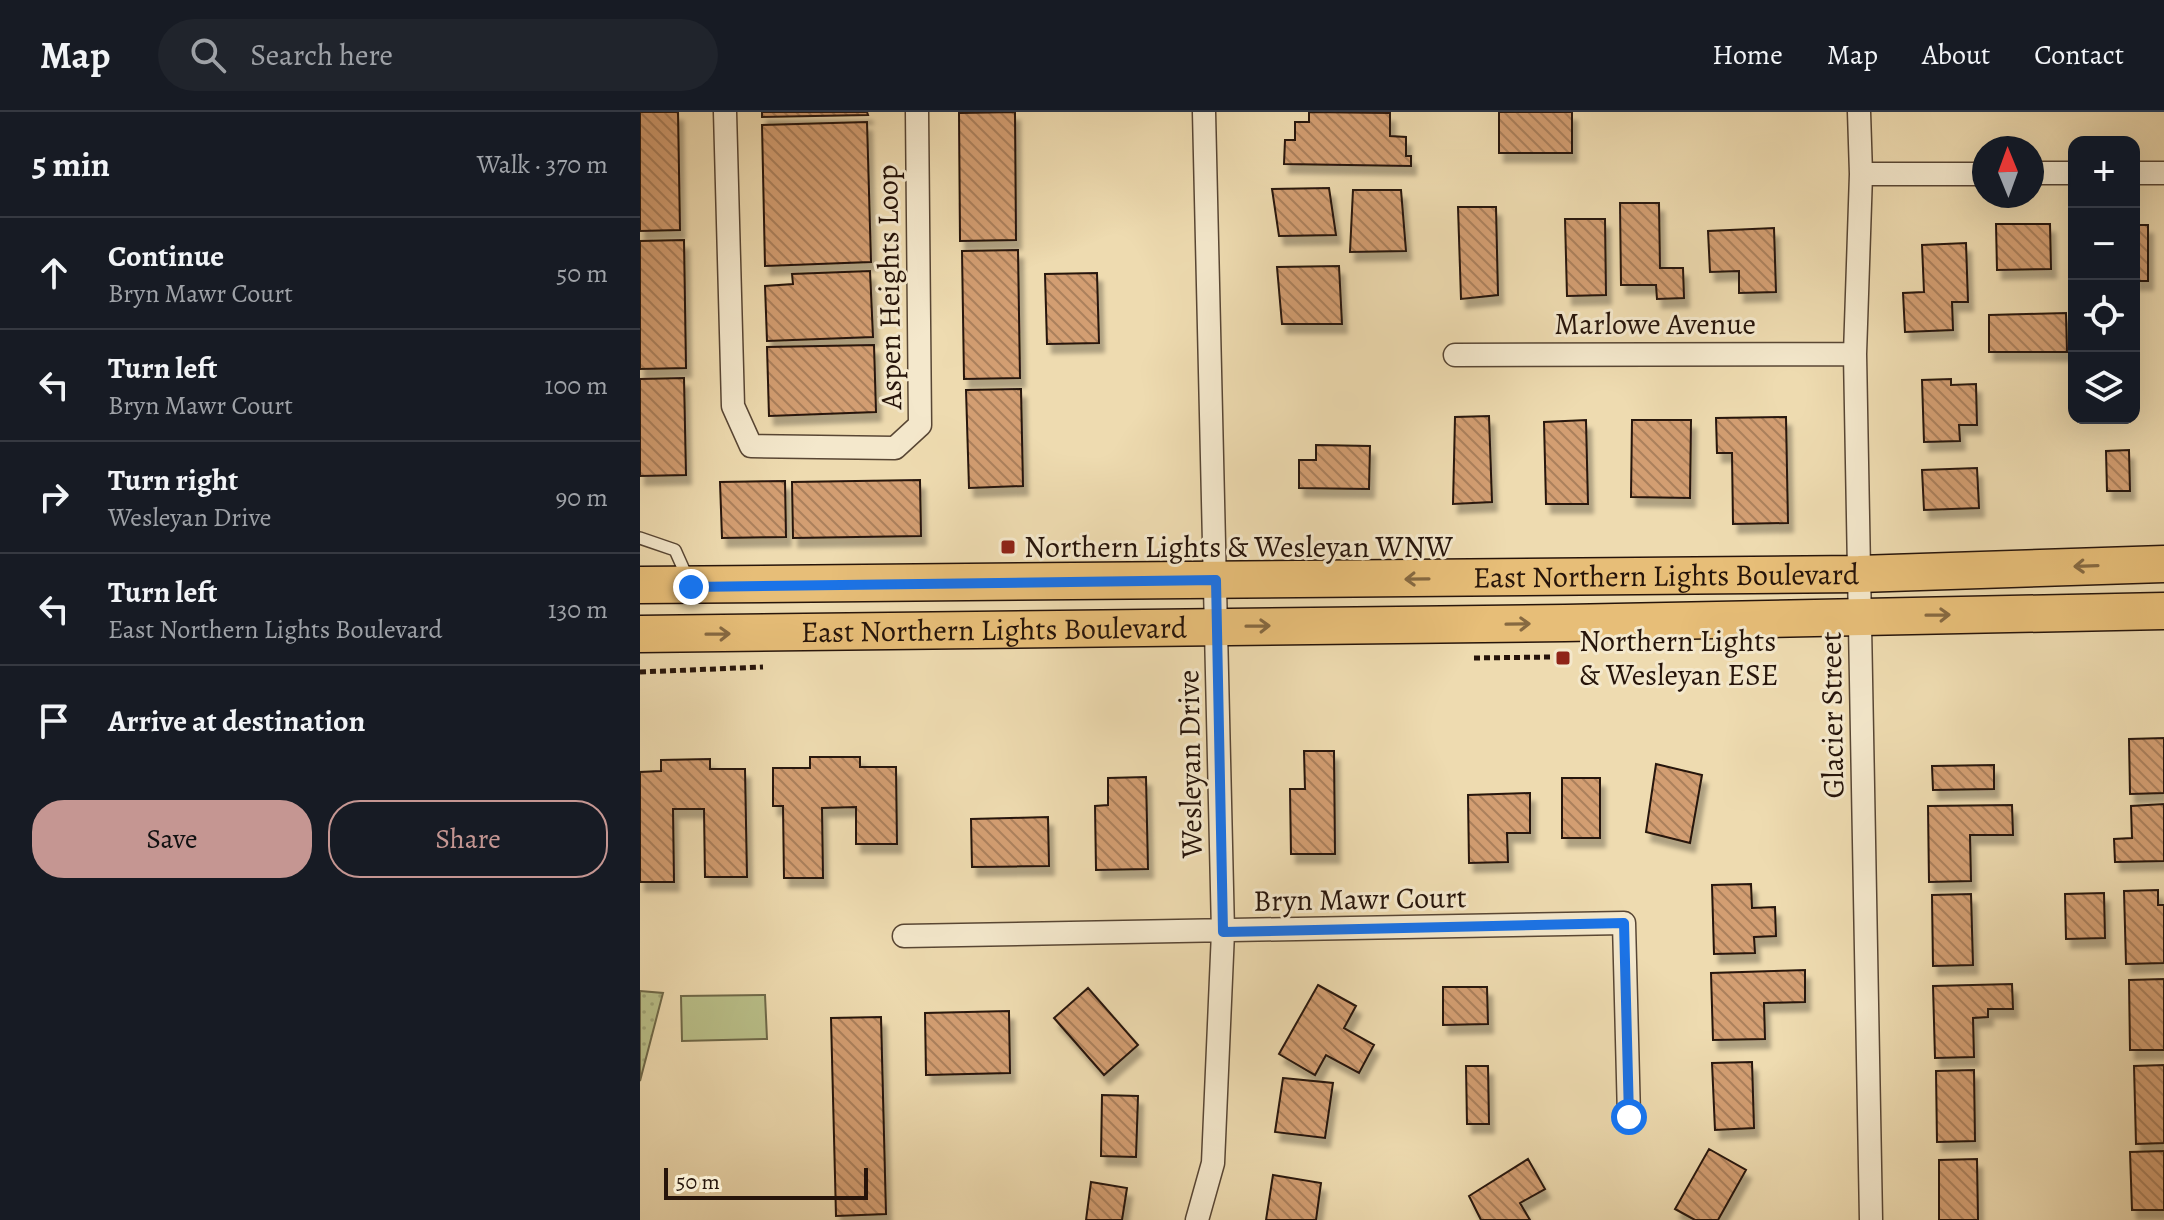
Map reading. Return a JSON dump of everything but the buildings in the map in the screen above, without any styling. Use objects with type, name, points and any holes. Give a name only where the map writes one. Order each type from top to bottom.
[{"type":"main road","name":"East Northern Lights Boulevard","points":[[640,585],[691,587],[1859,574],[2164,564]]},
{"type":"main road","name":"East Northern Lights Boulevard","points":[[640,634],[2164,611]]},
{"type":"street","name":"Aspen Heights Loop","points":[[725,112],[733,406],[751,446],[895,448],[920,425],[917,112]]},
{"type":"street","name":"Wesleyan Drive","points":[[1197,1220],[1213,1163],[1223,932],[1204,112]]},
{"type":"street","name":"Glacier Street","points":[[1859,112],[1861,174],[1855,354],[1871,1220]]},
{"type":"street","points":[[2044,173],[2068,173]]},
{"type":"street","points":[[2140,173],[2164,173]]},
{"type":"street","points":[[1861,174],[1972,174]]},
{"type":"street","name":"Marlowe Avenue","points":[[1455,355],[1855,354]]},
{"type":"street","name":"Bryn Mawr Court","points":[[904,936],[1624,923],[1629,1117]]},
{"type":"lane","points":[[640,538],[675,550],[691,587]]},
{"type":"green space","points":[[640,991],[663,993],[640,1081]]},
{"type":"green space","points":[[765,995],[767,1039],[682,1041],[681,996]]},
{"type":"place","name":"Northern Lights & Wesleyan WNW","points":[[1008,547]]},
{"type":"place","name":"Northern Lights & Wesleyan ESE","points":[[1563,658]]},
{"type":"route","points":[[691,587],[1216,580],[1223,932],[1624,923],[1629,1117]]}]
